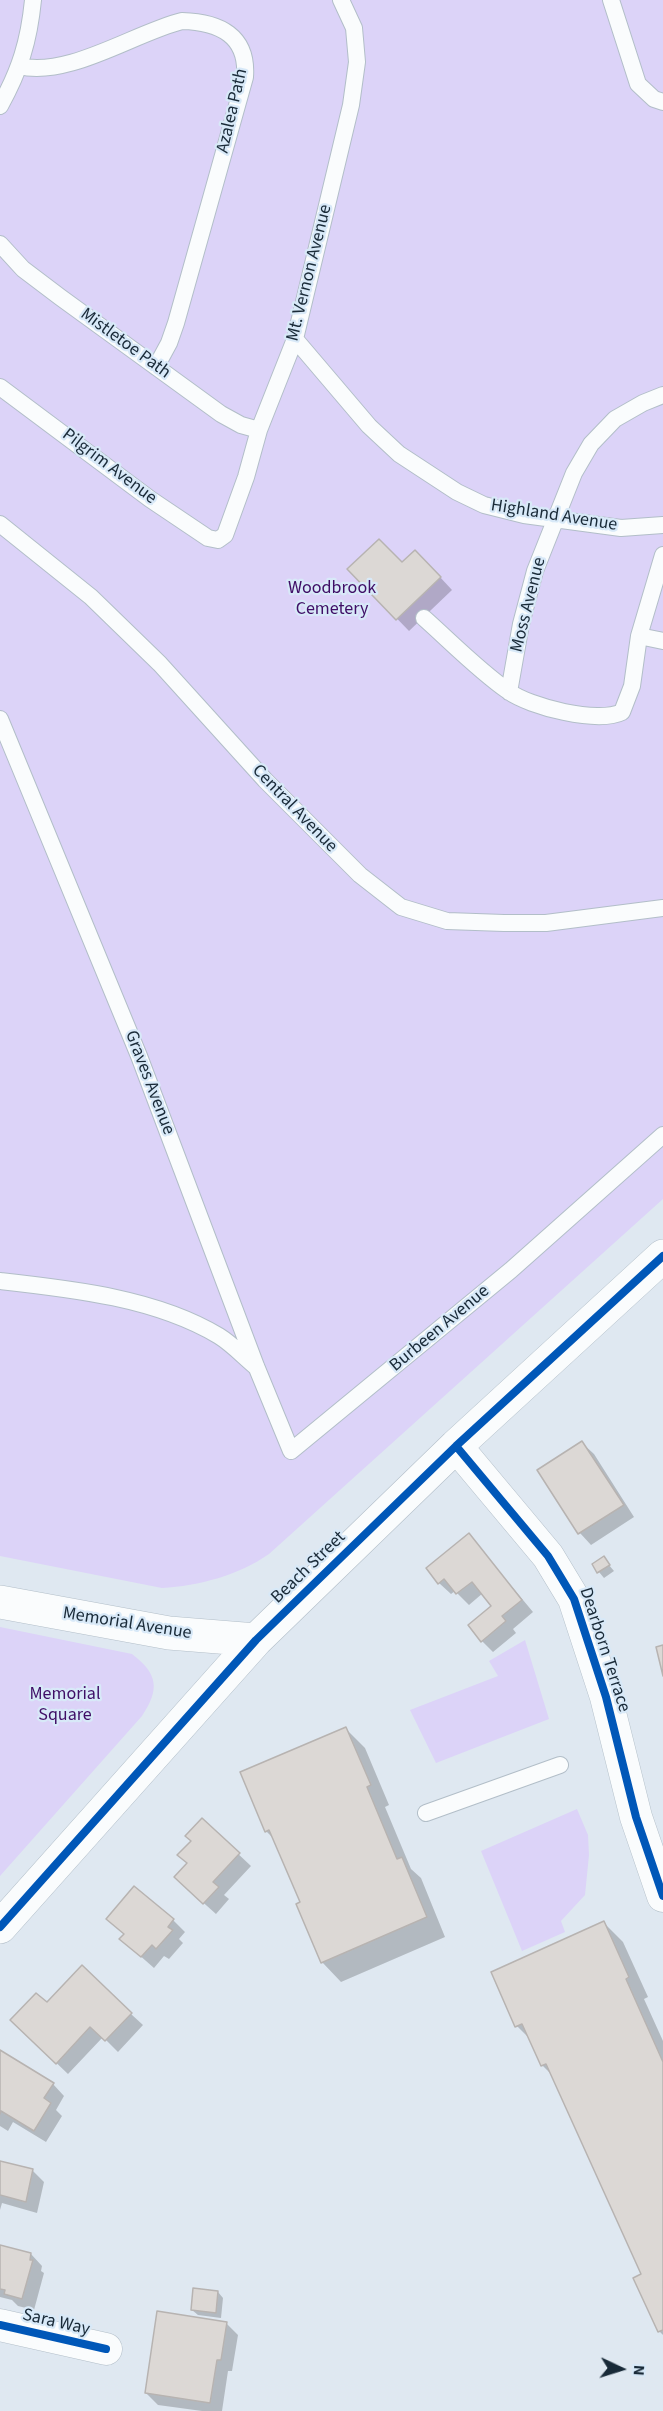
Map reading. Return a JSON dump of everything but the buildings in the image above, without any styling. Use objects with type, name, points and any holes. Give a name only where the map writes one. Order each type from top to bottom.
[{"type":"street","name":"Beach Street","points":[[0,1927],[256,1640],[456,1446],[663,1256]]},
{"type":"street","name":"Dearborn Terrace","points":[[456,1446],[535,1539],[558,1570],[574,1599],[606,1697],[636,1817],[663,1896]]},
{"type":"street","name":"Memorial Avenue","points":[[0,1602],[169,1633],[256,1640]]},
{"type":"street","name":"Sara Way","points":[[0,2325],[106,2349]]},
{"type":"lane","points":[[0,106],[16,78],[28,42],[33,0]]},
{"type":"lane","name":"Mt. Vernon Avenue","points":[[220,539],[227,532],[260,430],[295,339],[339,159],[357,62],[354,28],[341,0]]},
{"type":"lane","points":[[611,0],[638,84],[654,99],[663,102]]},
{"type":"lane","name":"Azalea Path","points":[[20,66],[44,68],[73,61],[182,21],[197,22],[219,28],[239,44],[244,53],[245,77],[179,312],[169,343],[156,367]]},
{"type":"lane","name":"Mistletoe Path","points":[[0,244],[23,269],[221,414],[241,425],[260,430]]},
{"type":"lane","name":"Highland Avenue","points":[[295,339],[369,426],[399,454],[432,478],[484,505],[555,520],[621,528],[663,525]]},
{"type":"lane","name":"Pilgrim Avenue","points":[[0,387],[150,499],[211,540],[220,539]]},
{"type":"lane","name":"Moss Avenue","points":[[509,692],[521,624],[535,571],[574,473],[591,444],[615,418],[663,395]]},
{"type":"lane","name":"Central Avenue","points":[[0,524],[91,597],[160,664],[266,780],[360,875],[401,907],[447,921],[504,923],[546,923],[663,908]]},
{"type":"lane","points":[[424,618],[509,692],[543,706],[575,714],[612,717],[622,712],[632,686],[639,636],[663,555]]},
{"type":"lane","points":[[639,636],[663,641]]},
{"type":"lane","name":"Graves Avenue","points":[[0,719],[139,1056],[256,1366],[291,1451]]},
{"type":"lane","name":"Burbeen Avenue","points":[[291,1451],[368,1390],[586,1204],[663,1135]]},
{"type":"lane","points":[[0,1281],[107,1296],[184,1318],[221,1337],[256,1366]]},
{"type":"lane","points":[[426,1814],[560,1765]]},
{"type":"green space","name":"Woodbrook Cemetery","points":[[0,0],[663,0],[663,1199],[269,1554],[245,1568],[218,1578],[176,1587],[162,1588],[0,1556]]},
{"type":"green space","name":"Memorial Square","points":[[0,1627],[132,1654],[147,1668],[154,1682],[154,1690],[142,1716],[0,1876]]},
{"type":"green space","points":[[525,1640],[549,1719],[436,1763],[410,1710],[498,1676],[489,1661]]},
{"type":"green space","points":[[577,1809],[588,1835],[589,1855],[585,1895],[561,1921],[565,1932],[522,1951],[481,1851]]},
{"type":"cycle path","points":[[0,1927],[256,1640],[456,1446],[663,1256]]},
{"type":"cycle path","points":[[456,1446],[548,1556],[574,1599],[606,1697],[636,1817],[663,1896]]},
{"type":"cycle path","points":[[0,2325],[106,2349]]}]
